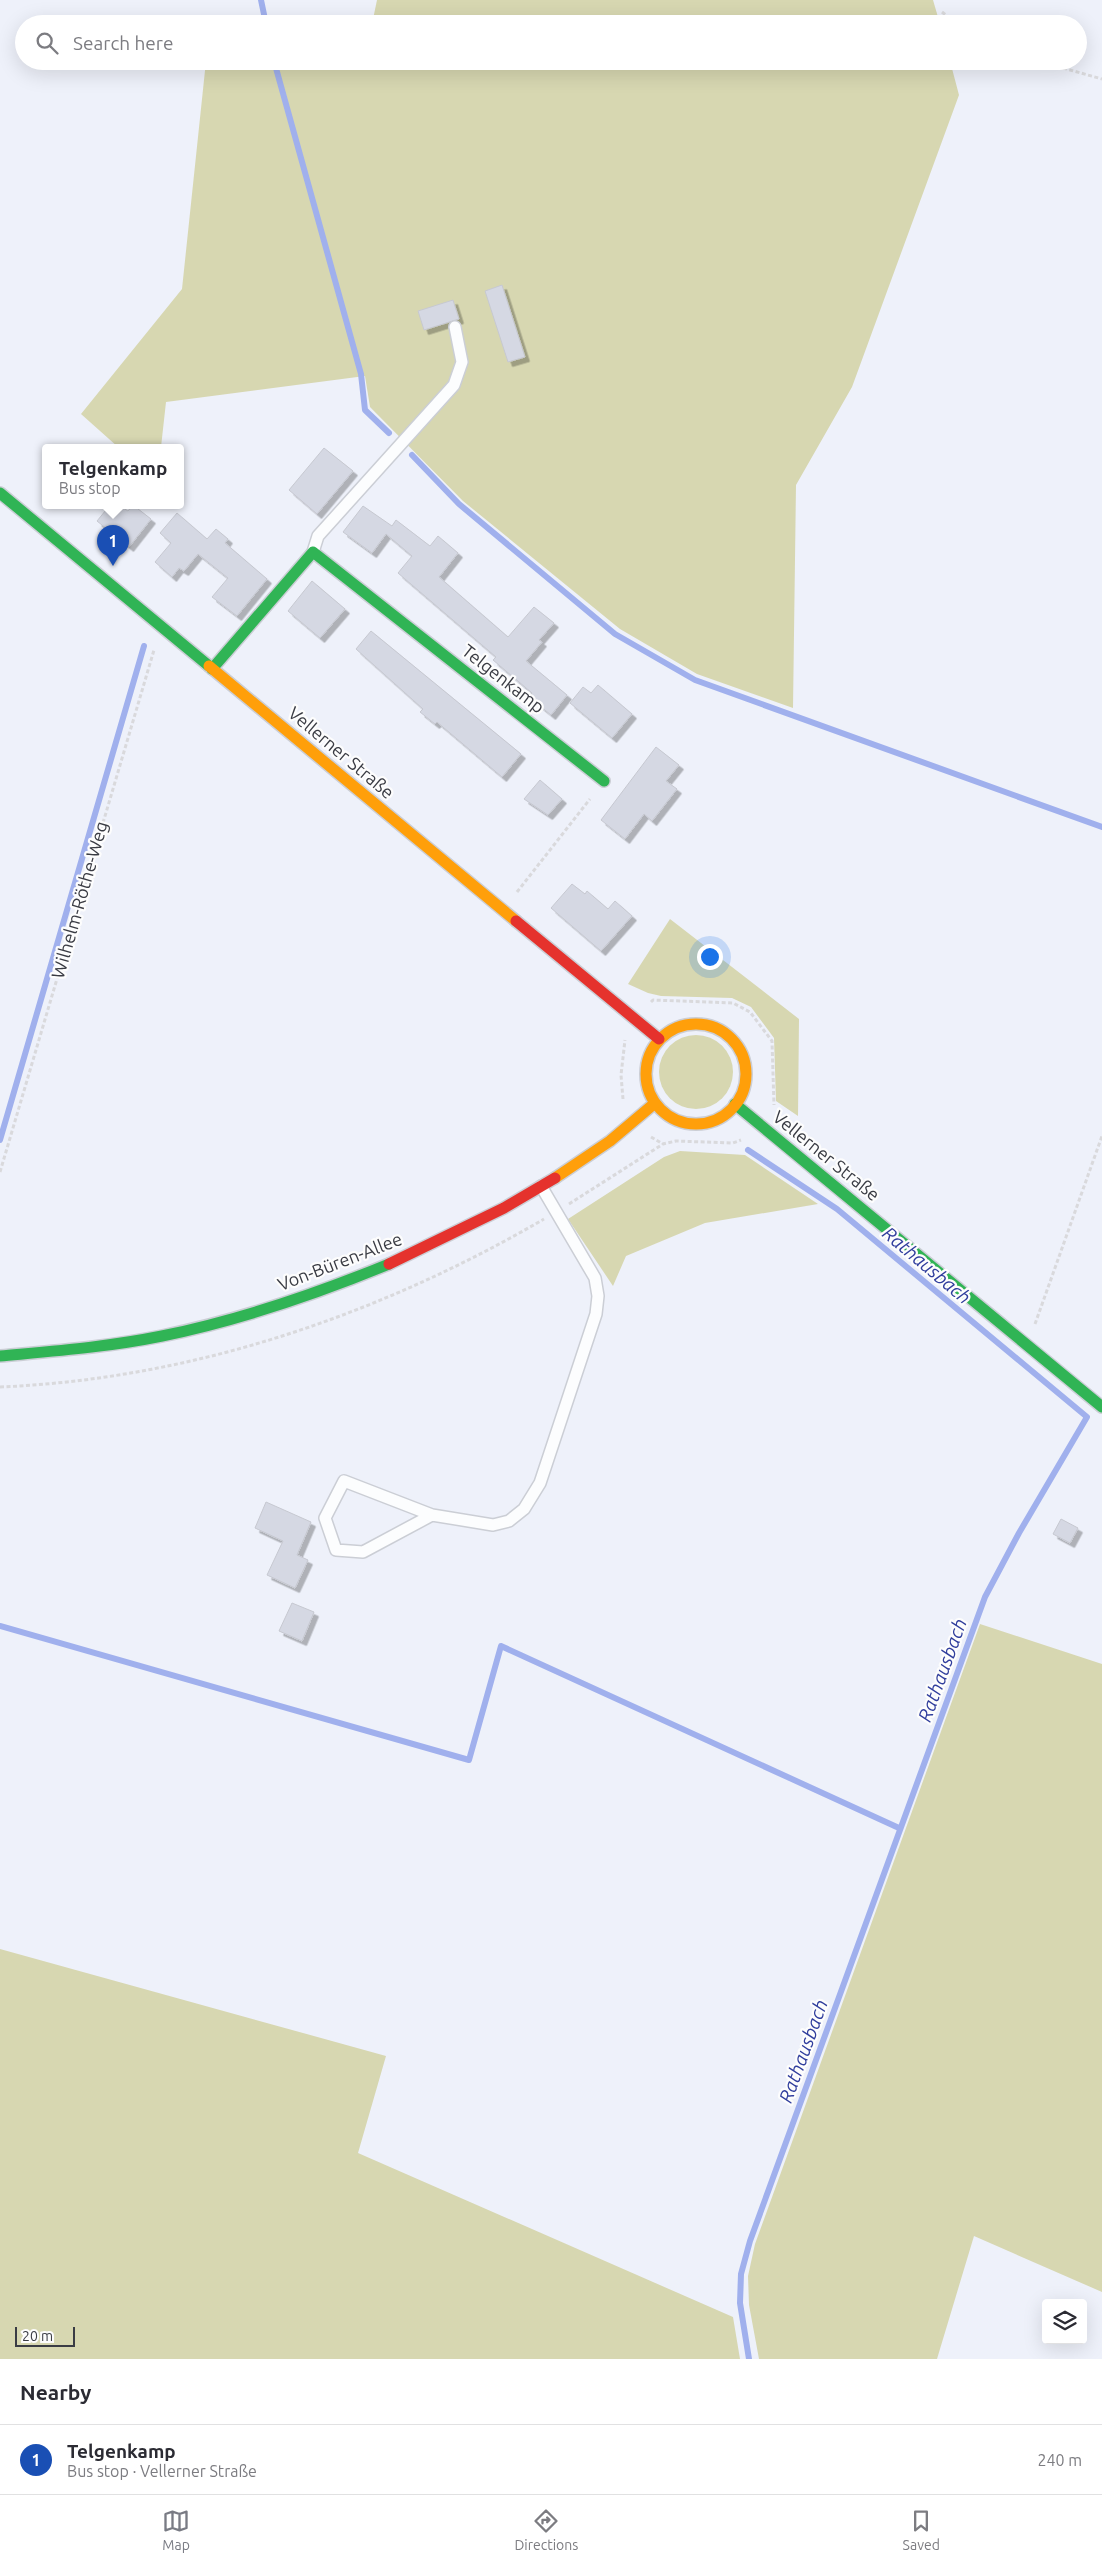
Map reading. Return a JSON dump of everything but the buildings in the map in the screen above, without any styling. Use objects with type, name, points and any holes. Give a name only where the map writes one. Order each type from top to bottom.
[{"type":"main road","name":"Vellerner Straße","points":[[0,493],[659,1040]]},
{"type":"main road","points":[[212,669],[313,552]]},
{"type":"main road","name":"Telgenkamp","points":[[313,552],[604,781]]},
{"type":"main road","points":[[688,1024],[705,1024],[721,1030],[734,1041],[743,1056],[746,1072],[744,1089],[736,1104],[724,1115],[710,1122],[695,1124],[680,1121],[666,1114],[655,1103],[647,1088],[646,1071],[649,1054],[659,1040],[672,1029],[688,1024]]},
{"type":"main road","name":"Von-Büren-Allee","points":[[0,1356],[126,1342],[212,1324],[308,1295],[406,1256],[472,1225],[541,1186],[592,1153],[636,1120],[655,1103]]},
{"type":"main road","name":"Vellerner Straße","points":[[736,1104],[1102,1407]]},
{"type":"lane","points":[[313,552],[318,536],[454,385],[462,362],[455,327]]},
{"type":"lane","points":[[432,1515],[363,1552],[336,1550],[325,1518],[344,1481],[432,1515],[493,1525],[509,1521],[524,1509],[540,1483],[596,1314],[598,1296],[595,1278],[541,1186]]},
{"type":"path","points":[[942,12],[946,15]]},
{"type":"path","points":[[1070,70],[1102,79]]},
{"type":"path","name":"Wilhelm-Röthe-Weg","points":[[0,1172],[155,647],[166,631]]},
{"type":"path","points":[[503,910],[604,781]]},
{"type":"path","points":[[744,1138],[733,1143],[676,1140],[663,1144],[649,1136],[624,1106],[621,1075],[626,1038],[653,1000],[733,1003],[750,1012],[772,1041],[774,1059],[772,1103]]},
{"type":"path","points":[[1023,1341],[1035,1324],[1102,1136]]},
{"type":"green space","points":[[377,0],[933,0],[937,15],[374,15]]},
{"type":"green space","points":[[205,70],[952,70],[959,95],[852,387],[796,485],[793,708],[697,674],[620,629],[463,501],[370,407],[365,376],[166,402],[161,444],[115,444],[81,414],[182,289]]},
{"type":"green space","points":[[670,919],[799,1019],[798,1116],[776,1101],[774,1038],[751,1007],[732,998],[661,996],[648,993],[628,984]]},
{"type":"green space","points":[[696,1035],[710,1038],[722,1046],[730,1058],[733,1072],[730,1086],[722,1098],[710,1106],[696,1109],[682,1106],[670,1098],[662,1086],[659,1072],[662,1058],[670,1046],[682,1038]]},
{"type":"green space","points":[[680,1151],[745,1155],[818,1204],[705,1223],[626,1256],[613,1286],[568,1219],[664,1157]]},
{"type":"green space","points":[[980,1624],[1102,1664],[1102,2292],[974,2236],[937,2359],[759,2359],[749,2305],[748,2276],[755,2244]]},
{"type":"green space","points":[[0,1949],[386,2056],[358,2153],[733,2317],[740,2359],[0,2359]]},
{"type":"waterway","points":[[261,0],[264,15]]},
{"type":"waterway","points":[[277,70],[361,374],[365,410],[389,433]]},
{"type":"waterway","points":[[412,455],[459,504],[615,634],[695,680],[1102,827]]},
{"type":"waterway","points":[[0,1140],[144,646]]},
{"type":"waterway","name":"Rathausbach","points":[[748,1150],[837,1209],[1087,1417],[1019,1533],[985,1597],[750,2241],[741,2274],[740,2303],[749,2359]]},
{"type":"waterway","points":[[0,1626],[469,1760],[501,1646],[899,1828]]},
{"type":"traffic: fast","points":[[0,493],[209,666]]},
{"type":"traffic: fast","points":[[212,669],[313,552],[604,781]]},
{"type":"traffic: fast","points":[[735,1104],[1102,1407]]},
{"type":"traffic: fast","points":[[0,1356],[122,1343],[191,1330],[277,1305],[334,1286],[389,1264]]},
{"type":"traffic: slow","points":[[209,666],[516,921]]},
{"type":"traffic: slow","points":[[696,1024],[706,1025],[724,1032],[738,1046],[745,1064],[746,1074],[745,1084],[738,1102],[724,1116],[706,1123],[696,1124],[686,1123],[668,1116],[654,1102],[647,1084],[646,1074],[647,1064],[654,1046],[668,1032],[686,1025],[696,1024]]},
{"type":"traffic: slow","points":[[555,1178],[610,1141],[655,1103]]},
{"type":"traffic: jam","points":[[516,921],[659,1039]]},
{"type":"traffic: jam","points":[[389,1264],[504,1208],[555,1178]]},
{"type":"place","name":"Telgenkamp","points":[[113,566]]}]
